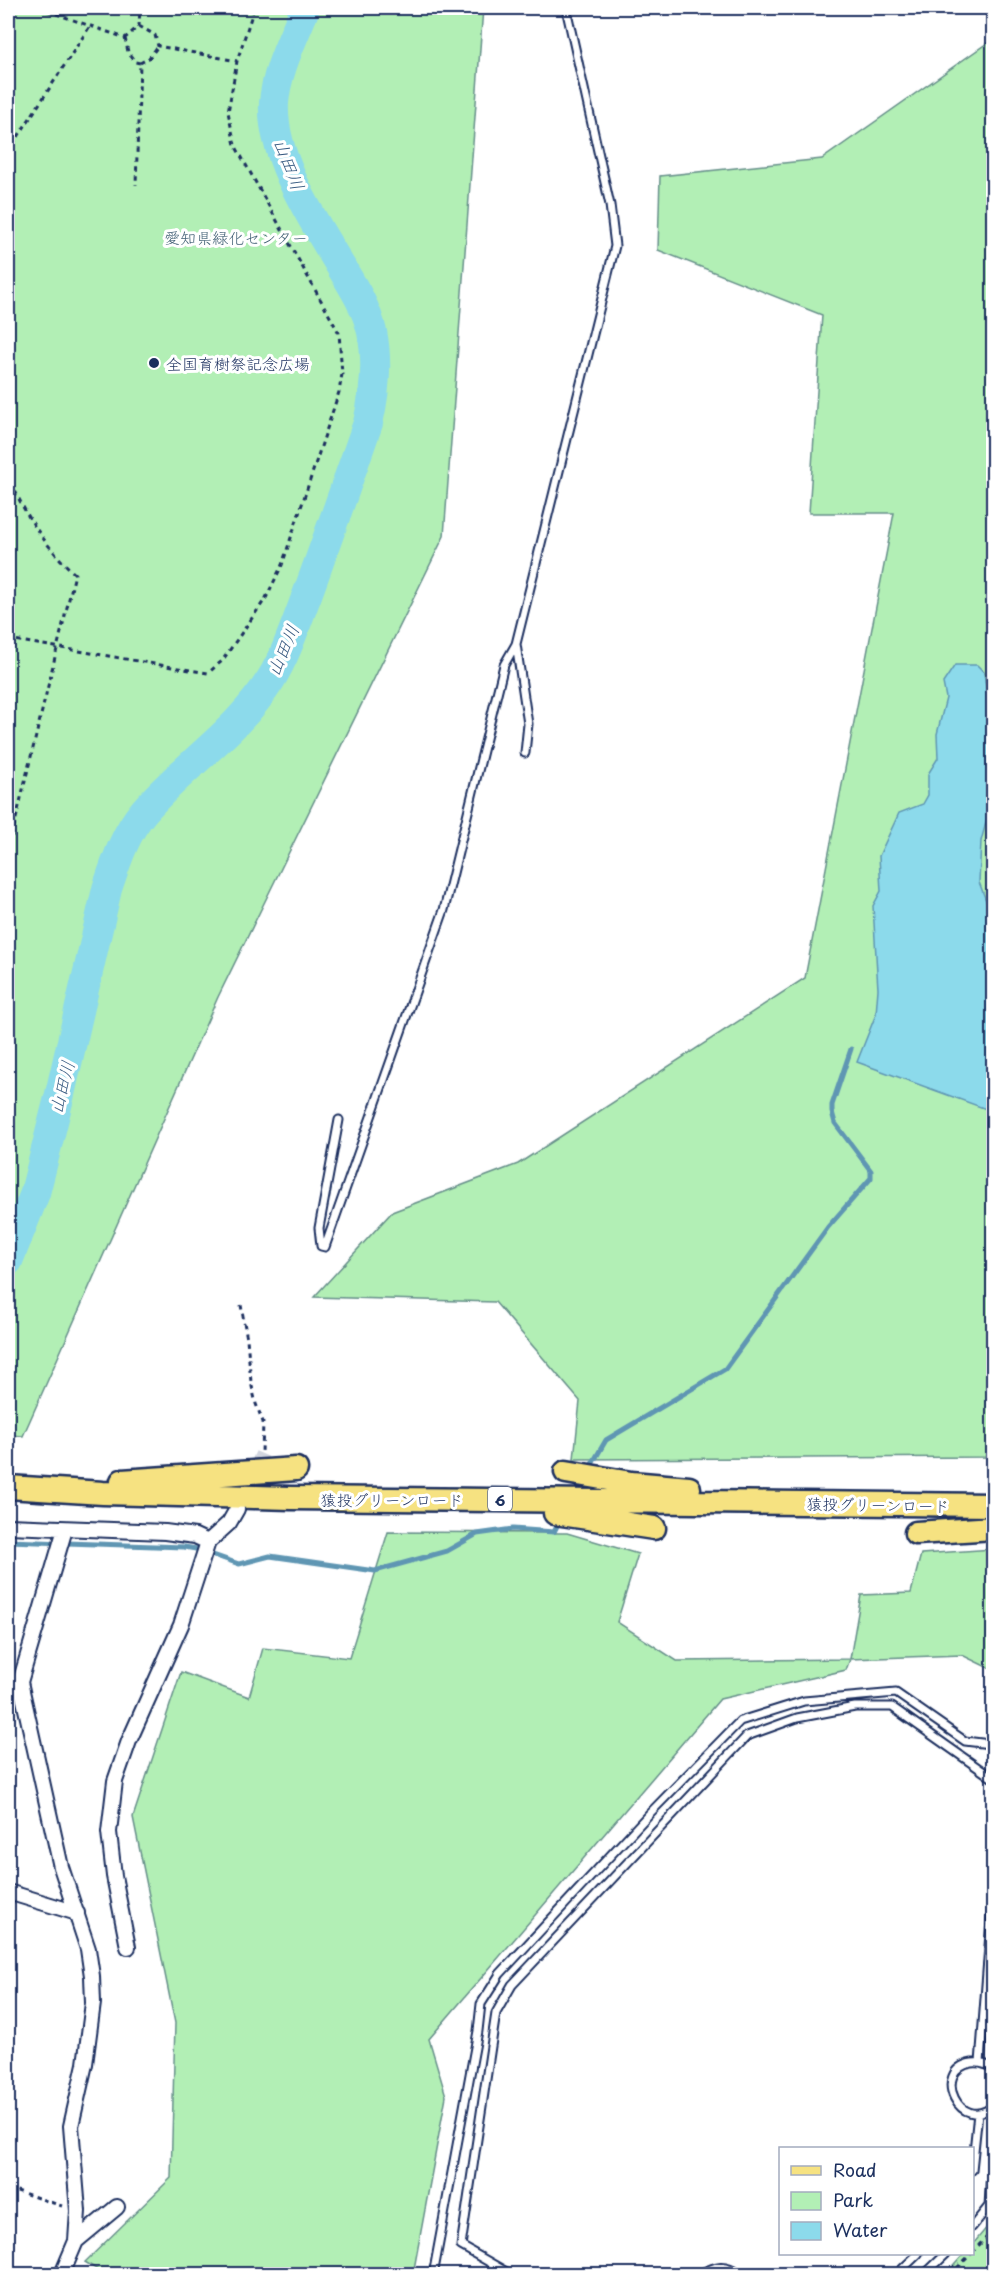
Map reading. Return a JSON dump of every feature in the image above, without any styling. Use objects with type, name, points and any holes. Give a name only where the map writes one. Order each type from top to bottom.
[{"type":"main road","points":[[10,1487],[296,1469]]},
{"type":"main road","points":[[566,1472],[631,1483],[713,1490],[993,1503]]},
{"type":"main road","name":"猿投グリーンロード","points":[[10,1487],[114,1494],[291,1498],[993,1503]]},
{"type":"main road","points":[[291,1498],[333,1504],[480,1507],[544,1511],[654,1528]]},
{"type":"main road","points":[[916,1533],[993,1528]]},
{"type":"street","points":[[128,1947],[114,1876],[109,1832],[115,1781],[137,1724],[181,1625],[208,1542],[229,1523],[237,1509]]},
{"type":"street","points":[[8,1526],[165,1532],[195,1536],[208,1542]]},
{"type":"street","points":[[62,2274],[76,2241],[78,2211],[71,2126],[85,2064],[93,2003],[92,1976],[88,1949],[61,1867],[20,1682],[65,1529]]},
{"type":"street","points":[[8,1892],[77,1913]]},
{"type":"street","points":[[76,2241],[117,2207]]},
{"type":"lane","points":[[339,1119],[319,1228],[321,1246],[325,1247],[444,910],[504,665],[516,644],[615,246],[610,205],[566,8]]},
{"type":"lane","points":[[516,644],[528,724],[525,753]]},
{"type":"lane","points":[[435,2274],[481,2004],[500,1974],[650,1813],[740,1721],[804,1701],[896,1693],[965,1741],[990,1744],[993,1747]]},
{"type":"lane","points":[[510,2274],[461,2246],[496,2013],[512,1985],[747,1736],[797,1718],[855,1707],[892,1707],[993,1779]]},
{"type":"lane","points":[[980,2063],[993,1881]]},
{"type":"lane","points":[[993,2070],[980,2063],[967,2064],[954,2075],[951,2091],[959,2106],[966,2111],[993,2113]]},
{"type":"lane","points":[[980,2112],[993,2105]]},
{"type":"lane","points":[[974,2156],[980,2112]]},
{"type":"lane","points":[[974,2225],[989,2206],[993,2121]]},
{"type":"lane","points":[[897,2274],[916,2255]]},
{"type":"lane","points":[[925,2274],[944,2255]]},
{"type":"lane","points":[[700,2274],[715,2266],[729,2267],[741,2274]]},
{"type":"path","points":[[39,8],[125,38]]},
{"type":"path","points":[[125,38],[139,26],[140,8]]},
{"type":"path","points":[[8,639],[208,673],[222,661],[266,598],[282,565],[339,392],[342,374],[339,333],[235,145],[228,112],[237,61],[254,8]]},
{"type":"path","points":[[8,152],[90,26]]},
{"type":"path","points":[[139,26],[155,35],[159,46]]},
{"type":"path","points":[[125,38],[128,52],[135,62],[140,63],[149,58],[159,46]]},
{"type":"path","points":[[159,46],[237,61]]},
{"type":"path","points":[[136,185],[140,63]]},
{"type":"path","points":[[8,474],[24,510],[44,541],[75,574],[8,852]]},
{"type":"path","points":[[240,1305],[247,1339],[251,1382],[263,1422],[262,1454]]},
{"type":"path","points":[[8,2188],[78,2211]]},
{"type":"path","points":[[974,2251],[993,2230]]},
{"type":"path","points":[[951,2274],[970,2255]]},
{"type":"green space","name":"愛知県緑化センター","points":[[8,8],[483,8],[444,536],[218,997],[23,1436],[8,1435]]},
{"type":"green space","points":[[993,39],[993,1457],[574,1459],[580,1401],[495,1302],[314,1297],[392,1212],[518,1164],[805,978],[894,513],[809,513],[822,315],[658,250],[660,176],[822,159]]},
{"type":"green space","points":[[388,1532],[567,1533],[638,1554],[617,1622],[677,1661],[850,1659],[846,1670],[720,1699],[429,2039],[446,2096],[414,2269],[417,2274],[104,2274],[85,2262],[171,2178],[175,2023],[133,1817],[181,1672],[249,1697],[263,1648],[349,1658]]},
{"type":"green space","points":[[993,1549],[993,1670],[962,1655],[850,1659],[861,1595],[911,1593],[921,1554]]},
{"type":"green space","points":[[993,2220],[993,2274],[946,2274],[963,2255],[974,2255],[974,2243]]},
{"type":"water","points":[[955,665],[977,665],[984,672],[992,735],[990,808],[981,841],[979,882],[993,919],[994,1102],[986,1109],[857,1062],[876,1014],[878,989],[873,906],[881,891],[879,856],[899,813],[923,804],[928,795],[928,774],[938,758],[937,734],[946,698],[943,683]]},
{"type":"waterway","name":"山田川","points":[[8,1261],[35,1193],[107,889],[122,848],[131,829],[144,811],[243,716],[271,679],[295,627],[368,423],[374,389],[375,366],[374,343],[369,322],[358,296],[295,186],[279,144],[275,123],[274,103],[278,79],[305,8]]},
{"type":"waterway","points":[[588,1471],[606,1440],[725,1369],[828,1227],[871,1178],[871,1171],[835,1123],[832,1112],[832,1105],[851,1049]]},
{"type":"waterway","points":[[8,1541],[184,1547],[239,1564],[270,1556],[375,1571],[447,1551],[477,1534],[513,1529],[554,1532],[560,1520]]},
{"type":"tunnel","points":[[241,1501],[262,1454]]},
{"type":"place","name":"全国育樹祭記念広場","points":[[154,363]]}]
